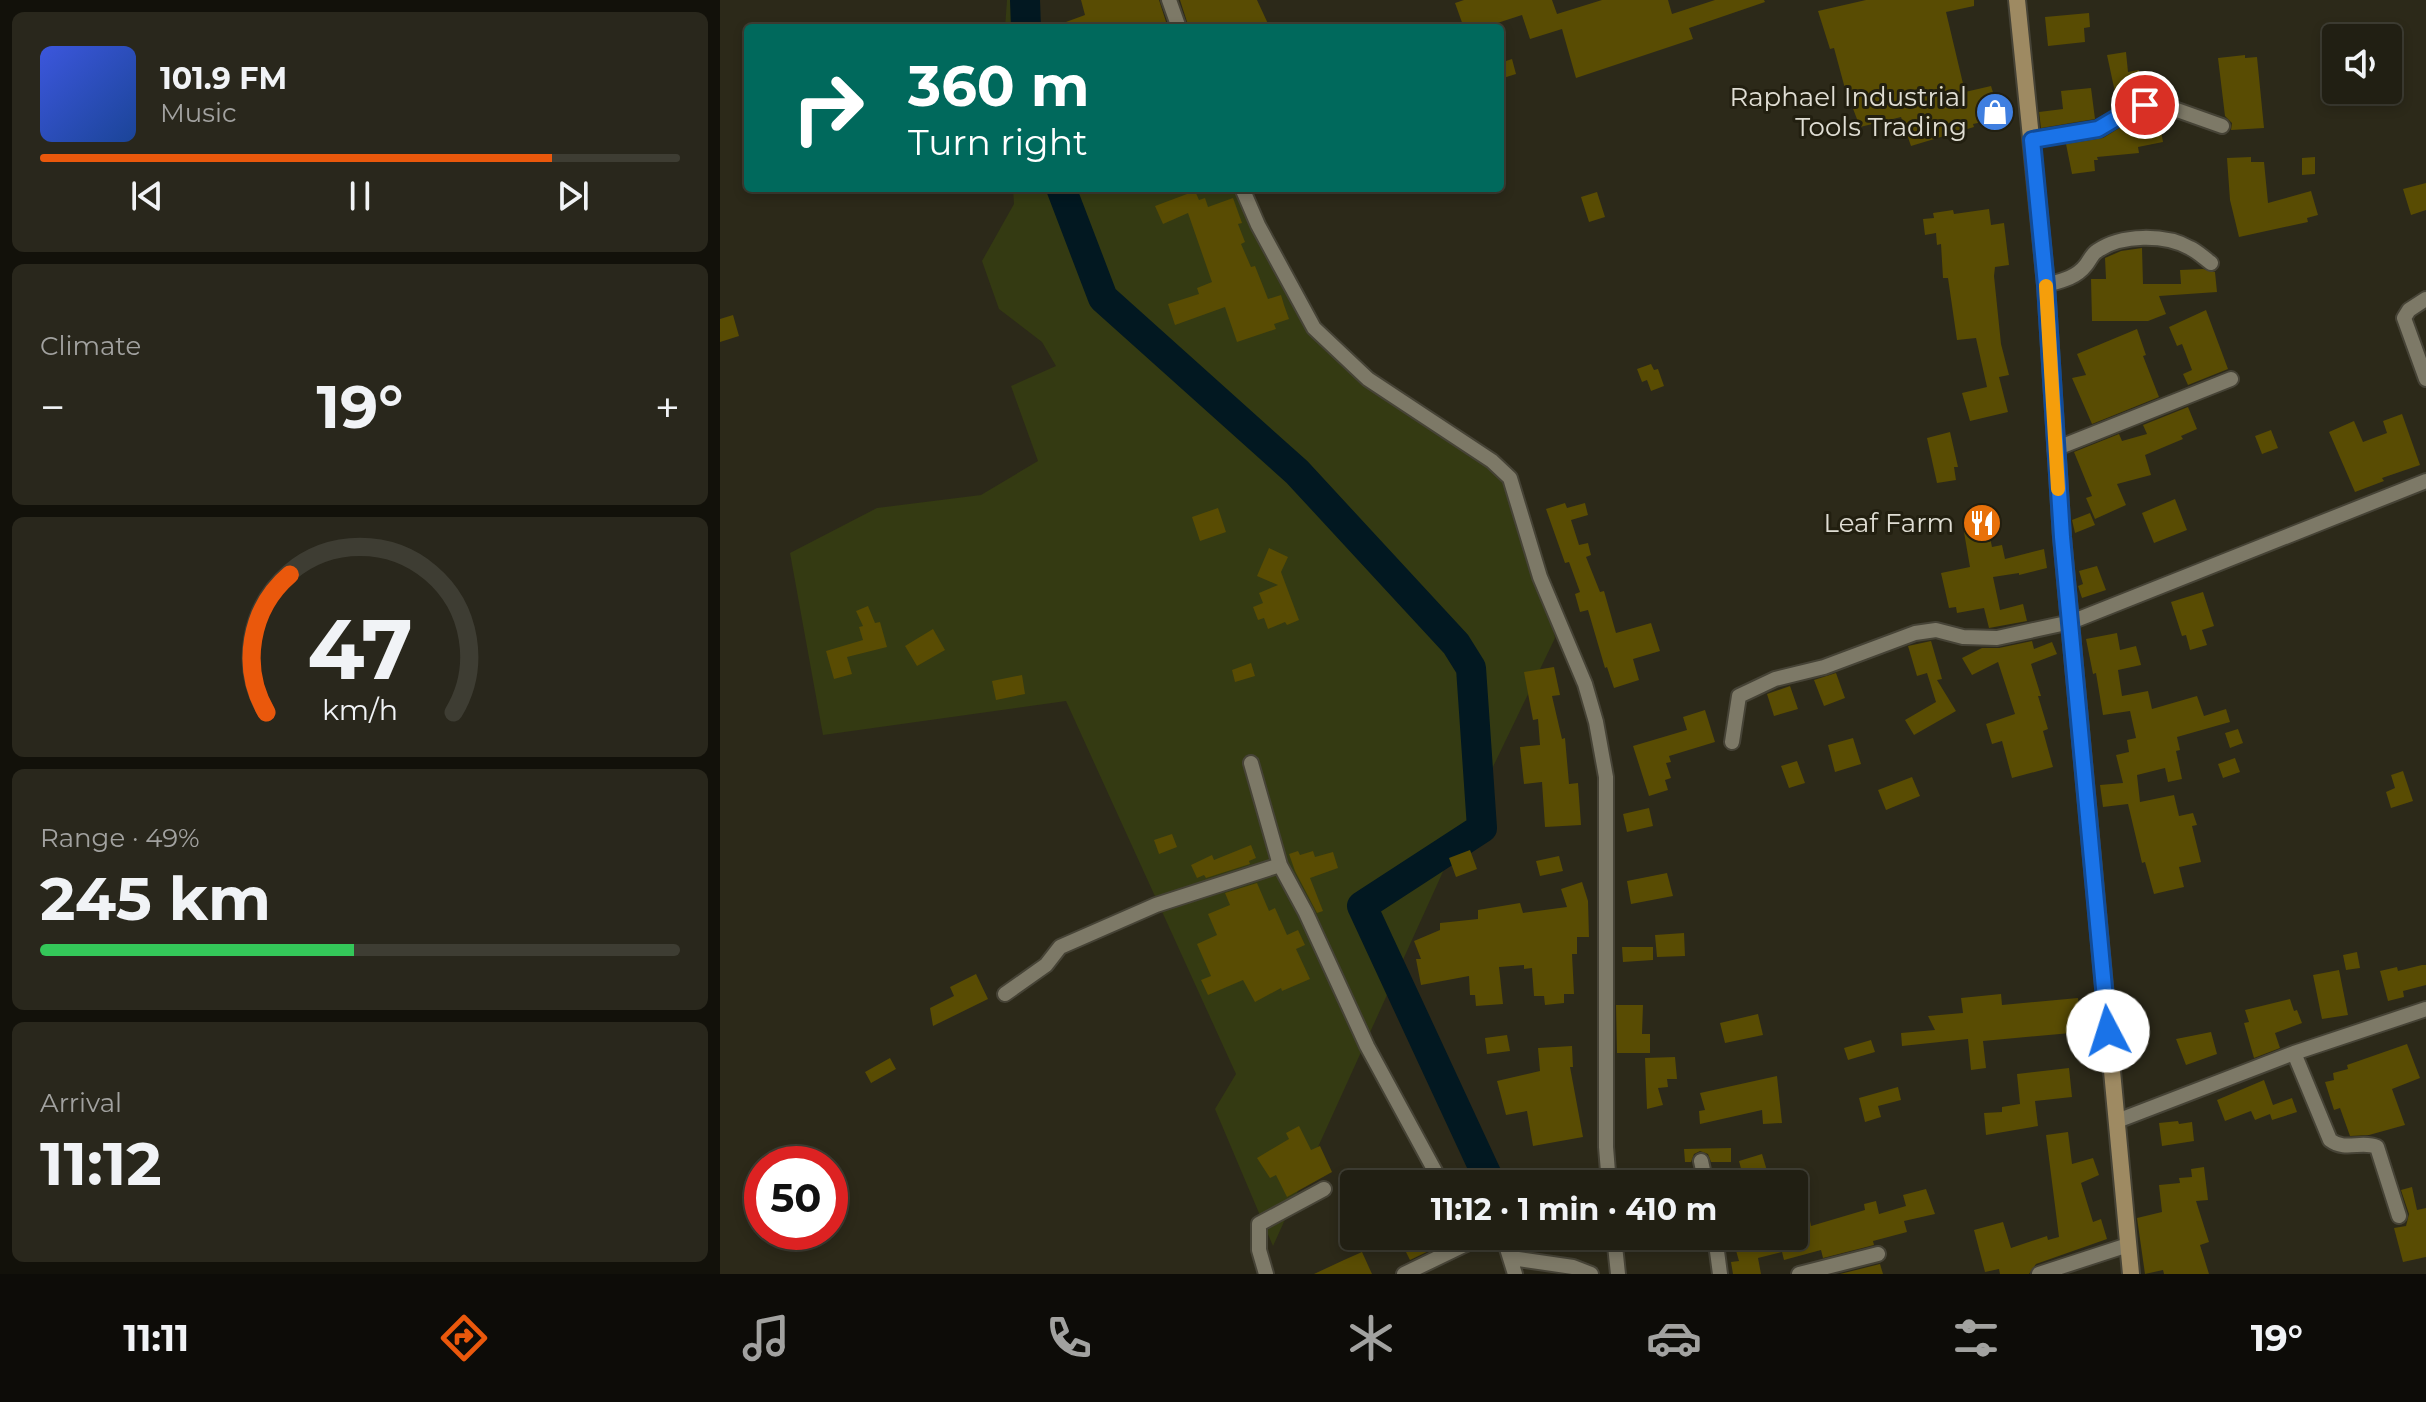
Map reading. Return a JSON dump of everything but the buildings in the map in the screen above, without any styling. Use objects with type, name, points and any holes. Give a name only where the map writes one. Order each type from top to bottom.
[{"type":"main road","points":[[2017,0],[2046,285],[2055,449],[2131,1274]]},
{"type":"street","points":[[1169,0],[1178,24]]},
{"type":"street","points":[[2032,140],[2098,129],[2145,105],[2163,105],[2222,126]]},
{"type":"street","points":[[1244,192],[1258,225],[1314,328],[1368,379],[1492,461],[1510,478],[1518,498],[1540,577],[1585,684],[1606,777],[1608,1170]]},
{"type":"street","points":[[2046,285],[2076,274],[2095,252],[2112,243],[2128,240],[2166,239],[2190,248],[2211,263]]},
{"type":"street","points":[[2426,299],[2409,310],[2404,318],[2426,379]]},
{"type":"street","points":[[2055,449],[2231,379]]},
{"type":"street","points":[[1732,742],[1739,696],[1775,679],[1824,667],[1915,633],[1936,630],[1963,637],[1997,638],[2071,622],[2426,481]]},
{"type":"street","points":[[1251,763],[1280,865],[1306,913],[1367,1046],[1434,1170]]},
{"type":"street","points":[[1005,994],[1046,965],[1060,947],[1156,905],[1280,865]]},
{"type":"street","points":[[2117,1121],[2294,1053],[2426,1009]]},
{"type":"street","points":[[2294,1053],[2330,1140],[2342,1147],[2368,1144],[2377,1147],[2399,1216]]},
{"type":"street","points":[[1701,1161],[1703,1170]]},
{"type":"street","points":[[1266,1274],[1259,1250],[1259,1224],[1324,1189]]},
{"type":"street","points":[[2039,1274],[2128,1245]]},
{"type":"street","points":[[1404,1274],[1454,1250]]},
{"type":"street","points":[[1506,1250],[1515,1274]]},
{"type":"street","points":[[1615,1250],[1618,1274]]},
{"type":"street","points":[[1717,1250],[1720,1274]]},
{"type":"street","points":[[1799,1274],[1878,1254]]},
{"type":"street","points":[[1511,1258],[1573,1267],[1591,1274]]},
{"type":"green space","points":[[1007,0],[1036,0],[1035,24],[1005,24]]},
{"type":"green space","points":[[1013,192],[1238,192],[1312,332],[1491,464],[1504,480],[1550,616],[1555,638],[1451,854],[1273,1246],[1215,1109],[1236,1074],[1066,701],[823,735],[790,553],[877,508],[981,495],[1038,461],[1011,386],[1056,366],[1042,342],[999,309],[982,261],[1014,204]]},
{"type":"waterway","points":[[1025,0],[1026,24]]},
{"type":"waterway","points":[[1063,192],[1103,298],[1297,472],[1456,644],[1471,668],[1482,828],[1362,906],[1485,1170]]},
{"type":"slow traffic","points":[[2046,286],[2058,489]]},
{"type":"place","name":"Raphael Industrial Tools Trading","points":[[1995,112]]},
{"type":"place","name":"Leaf Farm","points":[[1982,523]]},
{"type":"route","points":[[2108,1031],[2062,537],[2046,285],[2032,140],[2098,129],[2145,105]]}]
